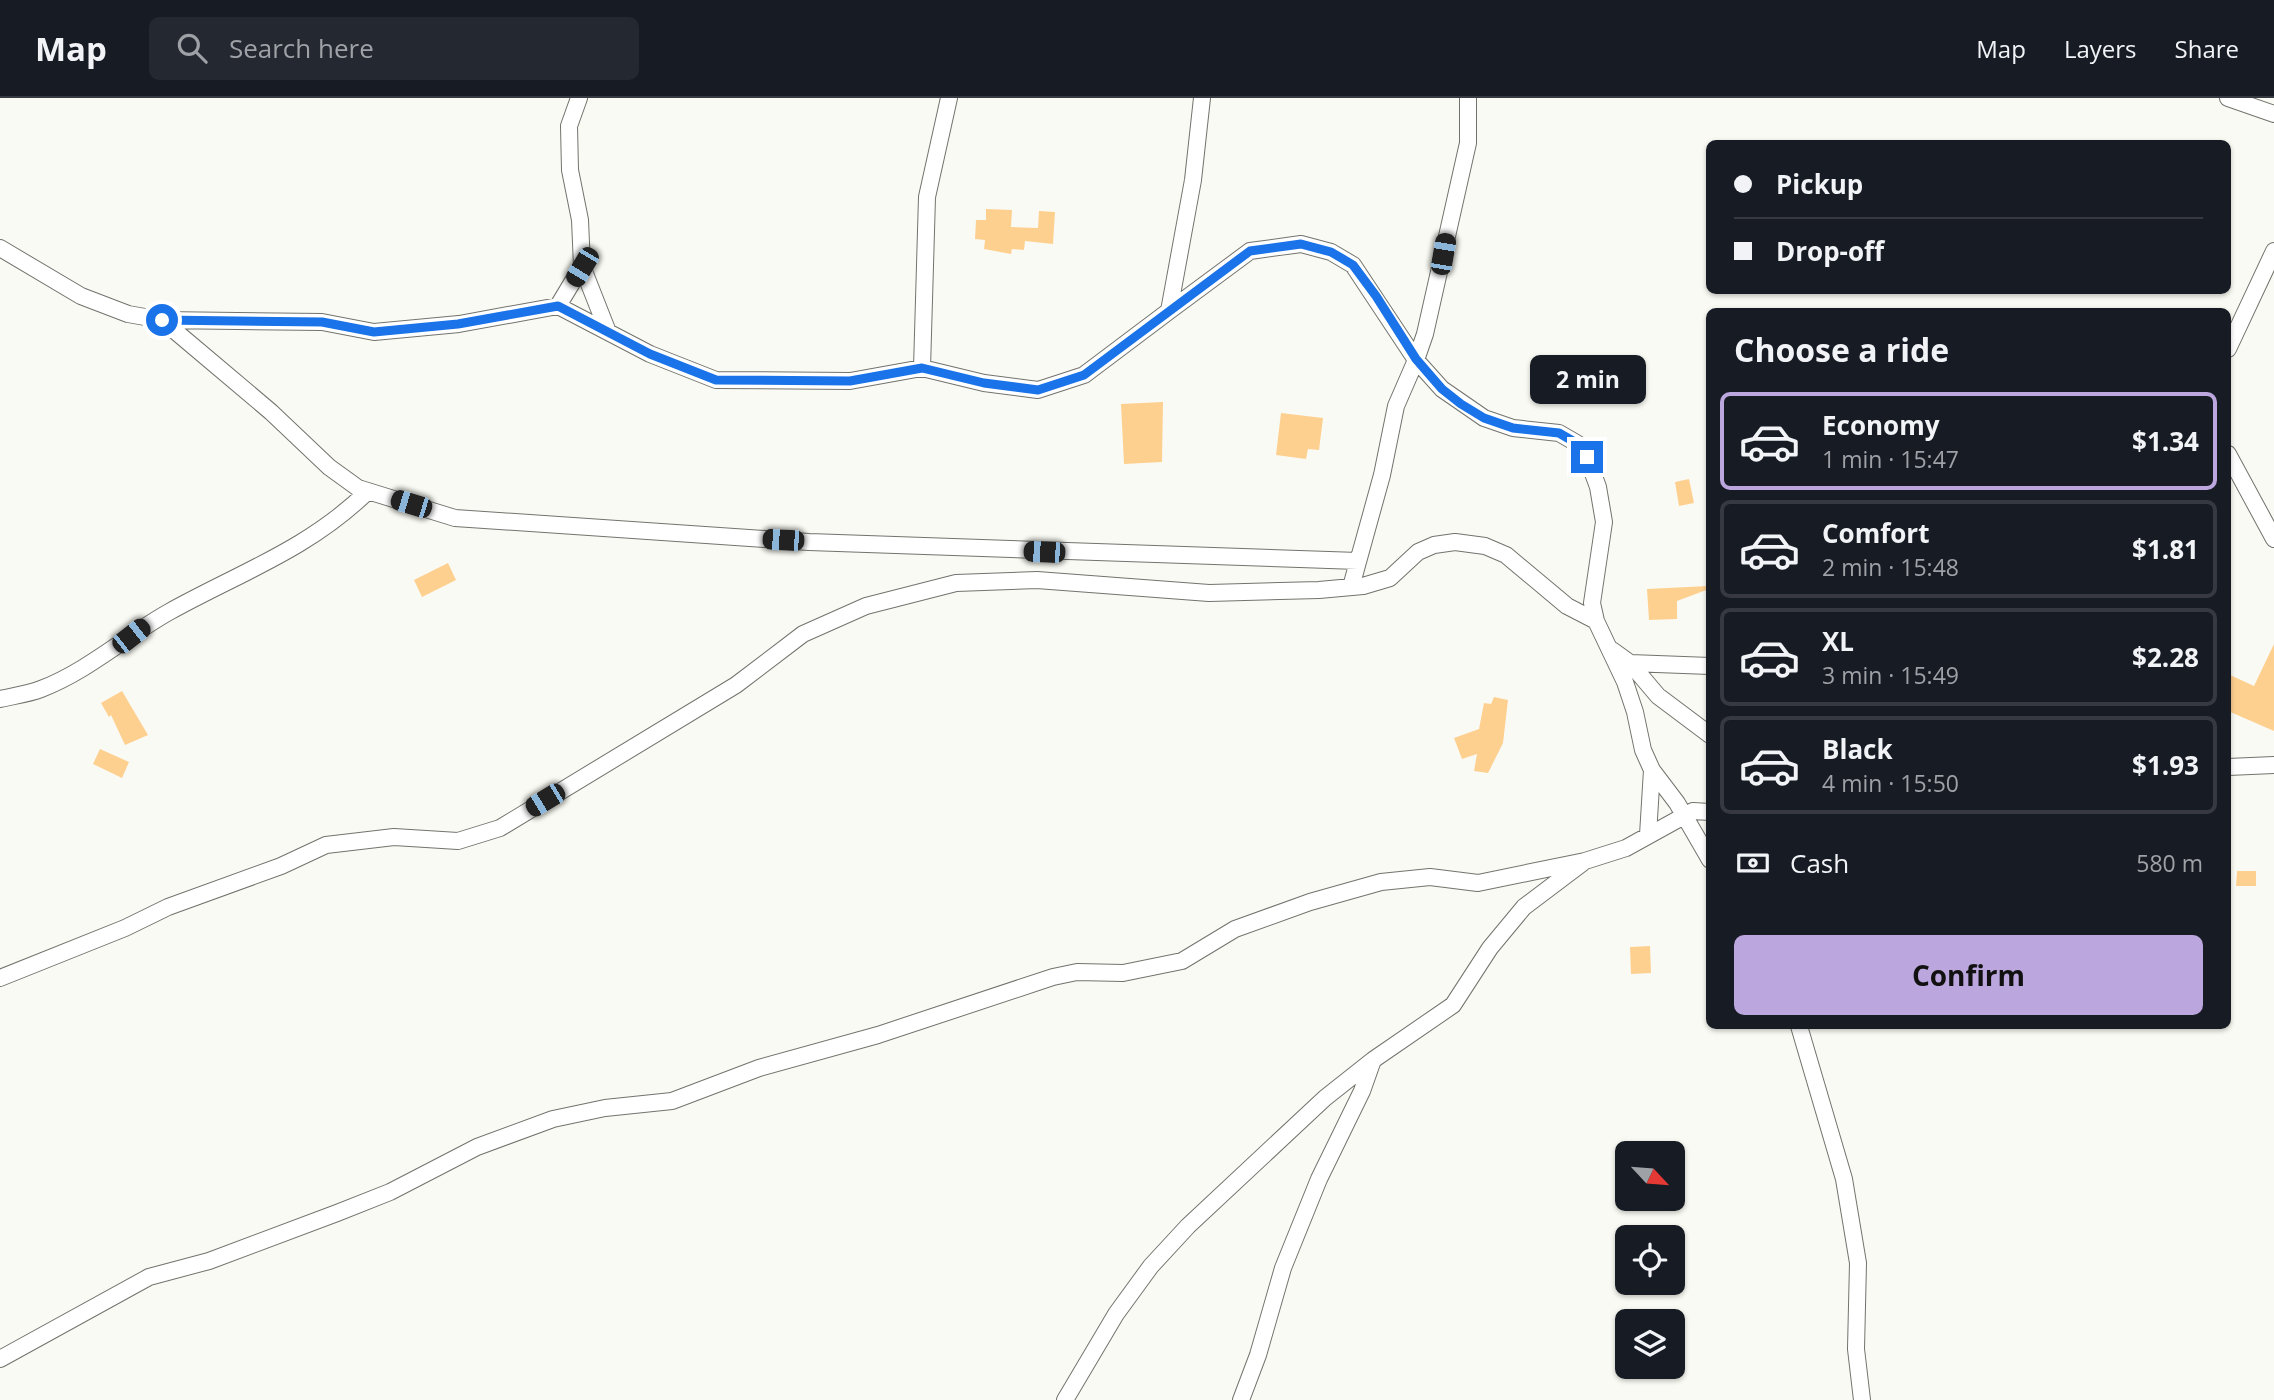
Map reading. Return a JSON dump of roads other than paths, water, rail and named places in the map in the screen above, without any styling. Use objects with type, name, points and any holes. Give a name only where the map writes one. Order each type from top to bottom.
[{"type":"street","points":[[579,98],[569,126],[570,170],[580,220],[582,267],[608,332]]},
{"type":"street","points":[[922,368],[927,197],[949,98]]},
{"type":"street","points":[[1170,311],[1193,180],[1202,98]]},
{"type":"street","points":[[1351,587],[1382,475],[1396,405],[1425,334],[1468,143],[1468,98]]},
{"type":"street","points":[[2228,98],[2273,111]]},
{"type":"street","points":[[0,248],[80,296],[128,314],[162,320],[322,322],[374,332],[458,324],[558,306],[650,354],[716,380],[850,381],[922,368],[984,383],[1038,390],[1084,375],[1250,251],[1301,244],[1331,252],[1353,265],[1416,359],[1442,389],[1484,418],[1513,428],[1559,433],[1578,444],[1587,457],[1598,487],[1604,522],[1592,603],[1596,621],[1612,650],[1635,712],[1643,750],[1652,771],[1696,813],[1706,847]]},
{"type":"street","points":[[2231,342],[2274,251]]},
{"type":"street","points":[[558,306],[582,267]]},
{"type":"street","points":[[162,320],[271,412],[329,467],[368,491],[455,518],[823,543],[1358,561]]},
{"type":"street","points":[[2231,460],[2274,539]]},
{"type":"street","points":[[0,699],[41,689],[116,648],[146,624],[270,563],[323,530],[368,491]]},
{"type":"street","points":[[0,978],[125,928],[168,907],[281,866],[326,845],[394,837],[458,841],[500,828],[736,685],[803,634],[866,606],[956,583],[1037,580],[1209,593],[1351,587],[1390,578],[1418,552],[1434,545],[1455,542],[1485,546],[1506,555],[1567,606],[1596,621]]},
{"type":"street","points":[[1612,650],[1630,663],[1658,696],[1706,732]]},
{"type":"street","points":[[1630,663],[1706,666]]},
{"type":"street","points":[[2231,767],[2274,765]]},
{"type":"street","points":[[1648,835],[1652,771]]},
{"type":"street","points":[[0,1359],[149,1278],[209,1261],[337,1213],[390,1192],[478,1147],[553,1119],[606,1108],[672,1101],[758,1068],[878,1035],[1053,977],[1077,972],[1122,973],[1182,961],[1236,929],[1310,902],[1381,882],[1430,877],[1478,883],[1617,853],[1696,813]]},
{"type":"street","points":[[1065,1400],[1116,1314],[1151,1266],[1188,1226],[1325,1098],[1373,1060],[1453,1005],[1490,948],[1524,907],[1585,861]]},
{"type":"street","points":[[1800,1029],[1844,1180],[1858,1263],[1856,1349],[1862,1400]]},
{"type":"street","points":[[1241,1400],[1258,1355],[1283,1268],[1319,1179],[1362,1091],[1373,1060]]}]
